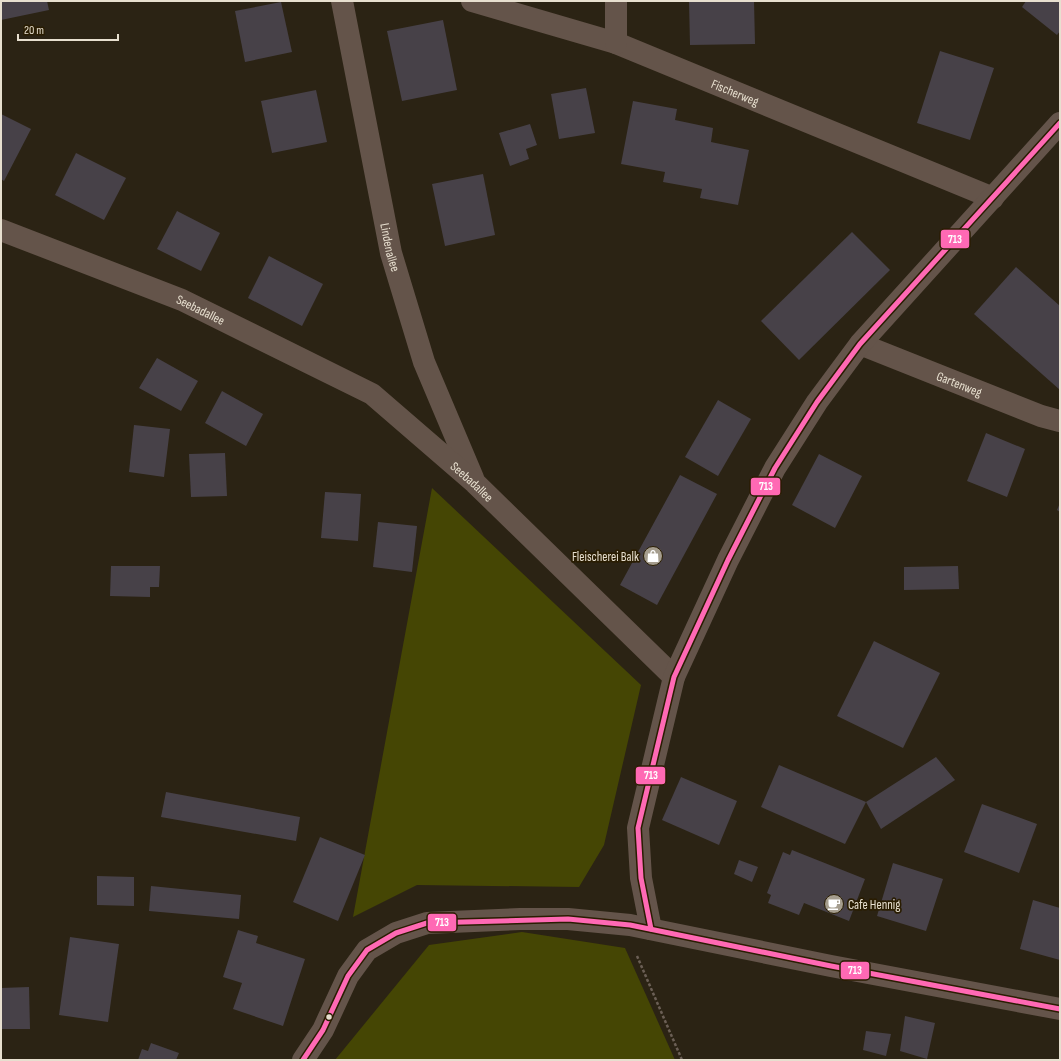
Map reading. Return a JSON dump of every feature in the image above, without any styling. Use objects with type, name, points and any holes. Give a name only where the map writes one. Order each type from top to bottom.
[{"type":"street","name":"Lindenallee","points":[[342,1],[391,253],[424,362],[475,483]]},
{"type":"street","name":"Fischerweg","points":[[472,1],[616,43],[993,198]]},
{"type":"street","points":[[616,1],[616,43]]},
{"type":"street","points":[[651,929],[641,878],[638,828],[674,676],[728,560],[775,468],[817,402],[860,344],[1060,123]]},
{"type":"street","name":"Seebadallee","points":[[1,230],[182,300],[372,394],[475,483],[674,676]]},
{"type":"street","name":"Gartenweg","points":[[860,344],[1041,416],[1060,421]]},
{"type":"street","points":[[303,1060],[323,1030],[348,976],[367,950],[396,933],[427,923],[520,919],[568,919],[630,925],[831,966],[1060,1009]]},
{"type":"path","points":[[630,925],[638,958],[682,1060]]},
{"type":"shaded area","points":[[432,488],[641,685],[604,845],[579,887],[417,885],[353,917]]},
{"type":"shaded area","points":[[522,932],[625,948],[675,1060],[335,1060],[429,945]]},
{"type":"building","points":[[1,1],[47,1],[49,10],[1,20]]},
{"type":"building","points":[[689,1],[754,1],[755,44],[690,45]]},
{"type":"building","points":[[1026,1],[1060,1],[1060,31],[1057,35],[1022,7]]},
{"type":"building","points":[[281,2],[292,52],[245,62],[235,11]]},
{"type":"building","points":[[443,20],[457,90],[402,101],[387,31]]},
{"type":"building","points":[[940,51],[994,68],[970,140],[917,123]]},
{"type":"building","points":[[586,88],[595,133],[559,139],[551,94]]},
{"type":"building","points":[[316,90],[327,142],[272,153],[261,101]]},
{"type":"building","points":[[633,101],[677,109],[675,120],[713,128],[711,142],[749,150],[738,205],[700,198],[702,189],[663,182],[665,172],[621,164]]},
{"type":"building","points":[[1,114],[31,129],[4,181],[1,179]]},
{"type":"building","points":[[530,124],[537,145],[526,149],[529,159],[510,166],[499,133]]},
{"type":"building","points":[[76,153],[126,178],[104,220],[55,195]]},
{"type":"building","points":[[483,174],[495,235],[445,246],[432,184]]},
{"type":"building","points":[[177,211],[220,233],[201,271],[157,249]]},
{"type":"building","points":[[852,232],[890,270],[799,360],[761,321]]},
{"type":"building","points":[[269,256],[323,284],[302,326],[248,298]]},
{"type":"building","points":[[1016,267],[1060,306],[1060,390],[974,314]]},
{"type":"building","points":[[157,358],[198,381],[181,411],[139,388]]},
{"type":"building","points":[[222,391],[263,414],[246,446],[205,423]]},
{"type":"building","points":[[718,400],[751,419],[718,476],[685,457]]},
{"type":"building","points":[[134,425],[170,429],[164,477],[129,472]]},
{"type":"building","points":[[986,433],[1025,449],[1007,497],[967,481]]},
{"type":"building","points":[[225,453],[227,496],[191,497],[189,454]]},
{"type":"building","points":[[819,454],[862,476],[835,528],[792,505]]},
{"type":"building","points":[[680,475],[717,494],[657,605],[620,585]]},
{"type":"building","points":[[325,492],[361,494],[358,541],[321,538]]},
{"type":"building","points":[[1060,503],[1060,512],[1057,510]]},
{"type":"building","points":[[378,522],[417,526],[412,572],[373,567]]},
{"type":"building","points":[[111,566],[160,566],[159,587],[150,587],[150,597],[110,596]]},
{"type":"building","points":[[958,566],[959,589],[904,590],[904,567]]},
{"type":"building","points":[[874,641],[940,673],[903,748],[837,716]]},
{"type":"building","points":[[936,757],[955,780],[881,829],[866,802]]},
{"type":"building","points":[[779,765],[866,802],[845,844],[761,807]]},
{"type":"building","points":[[681,777],[737,801],[719,845],[662,820]]},
{"type":"building","points":[[166,792],[300,817],[296,841],[161,817]]},
{"type":"building","points":[[982,804],[1037,824],[1019,873],[964,852]]},
{"type":"building","points":[[320,837],[365,855],[338,921],[293,902]]},
{"type":"building","points":[[792,850],[865,879],[849,921],[804,903],[799,915],[768,903],[771,895],[767,893],[783,852],[790,855]]},
{"type":"building","points":[[739,860],[758,867],[752,882],[734,874]]},
{"type":"building","points":[[893,863],[943,879],[926,931],[877,916]]},
{"type":"building","points":[[97,876],[134,877],[134,906],[97,905]]},
{"type":"building","points":[[151,886],[241,895],[239,919],[149,911]]},
{"type":"building","points":[[1033,900],[1060,908],[1060,960],[1020,949]]},
{"type":"building","points":[[238,930],[258,936],[256,943],[305,959],[283,1026],[233,1009],[242,983],[223,977]]},
{"type":"building","points":[[70,937],[119,944],[108,1022],[59,1015]]},
{"type":"building","points":[[29,987],[30,1029],[1,1029],[1,988]]},
{"type":"building","points":[[905,1016],[935,1023],[927,1059],[900,1051]]},
{"type":"building","points":[[866,1031],[891,1034],[886,1056],[863,1050]]},
{"type":"building","points":[[151,1043],[179,1053],[176,1060],[138,1060],[142,1049],[148,1051]]},
{"type":"transit line","name":"713","points":[[651,929],[641,878],[638,828],[674,677],[728,560],[775,468],[817,402],[860,344],[1060,123]]},
{"type":"transit line","name":"713","points":[[303,1060],[323,1030],[348,976],[367,950],[396,933],[427,923],[568,919],[630,925],[831,966],[1060,1009]]},
{"type":"place","name":"Fleischerei Balk","points":[[653,556]]},
{"type":"place","name":"Cafe Hennig","points":[[834,904]]}]
